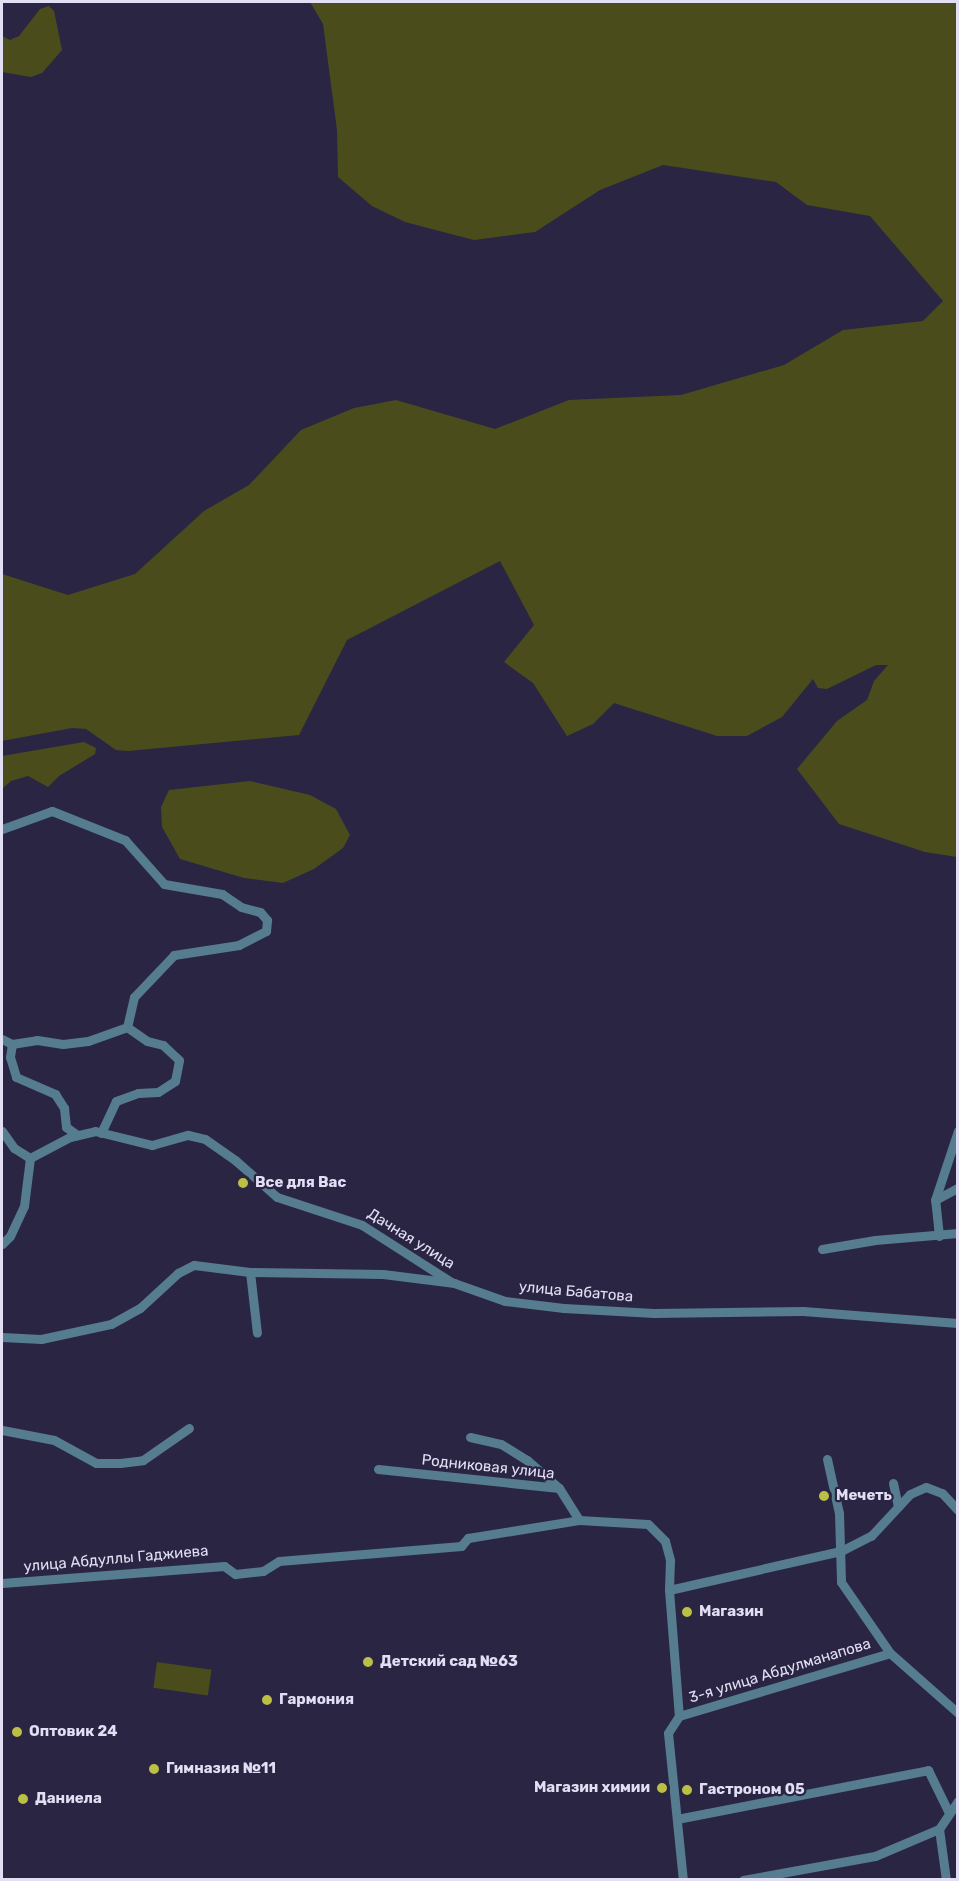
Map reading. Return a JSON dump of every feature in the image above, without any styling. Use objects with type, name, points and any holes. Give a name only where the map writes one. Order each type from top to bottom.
[{"type":"street","points":[[2,829],[52,811],[125,840],[164,884],[222,894],[241,907],[260,912],[267,920],[266,931],[246,943],[174,955],[134,997],[127,1027]]},
{"type":"street","points":[[2,1039],[12,1044],[38,1040],[63,1044],[88,1041],[127,1027]]},
{"type":"street","points":[[101,1133],[116,1101],[158,1092],[175,1081],[179,1060],[163,1045],[147,1041],[127,1027]]},
{"type":"street","points":[[12,1044],[10,1058],[16,1077],[55,1095],[64,1108],[66,1127],[77,1135]]},
{"type":"street","points":[[2,1131],[14,1148],[30,1158],[24,1206],[10,1236],[2,1245]]},
{"type":"street","points":[[939,1236],[935,1200],[957,1131]]},
{"type":"street","name":"Дачная улица","points":[[30,1158],[77,1135],[101,1133],[152,1144],[188,1135],[205,1139],[235,1160],[277,1197],[362,1225],[454,1283]]},
{"type":"street","points":[[935,1200],[957,1188]]},
{"type":"street","points":[[822,1249],[875,1239],[957,1233]]},
{"type":"street","name":"улица Бабатова","points":[[2,1337],[41,1339],[111,1323],[140,1308],[178,1273],[194,1265],[250,1272],[383,1274],[454,1283],[505,1301],[564,1308],[654,1313],[802,1311],[957,1323]]},
{"type":"street","points":[[250,1272],[257,1333]]},
{"type":"street","points":[[2,1430],[54,1440],[96,1463],[120,1463],[143,1460],[189,1428]]},
{"type":"street","points":[[470,1437],[501,1444],[527,1460],[559,1488]]},
{"type":"street","points":[[826,1459],[839,1513],[841,1582],[890,1653],[957,1713]]},
{"type":"street","name":"Родниковая улица","points":[[378,1469],[559,1488],[579,1520]]},
{"type":"street","points":[[893,1483],[898,1506]]},
{"type":"street","points":[[669,1590],[841,1551],[872,1536],[910,1494],[926,1487],[942,1493],[957,1510]]},
{"type":"street","name":"улица Абдуллы Гаджиева","points":[[2,1583],[224,1566],[235,1574],[263,1570],[279,1561],[461,1546],[468,1538],[579,1520],[648,1524],[665,1541],[670,1560],[669,1590],[679,1716]]},
{"type":"street","name":"3-я улица Абдулманапова","points":[[679,1716],[890,1653]]},
{"type":"street","points":[[679,1716],[668,1733],[683,1880]]},
{"type":"street","points":[[677,1820],[928,1770],[949,1813]]},
{"type":"street","points":[[743,1880],[876,1856],[939,1829],[957,1801]]},
{"type":"street","points":[[939,1829],[946,1880]]},
{"type":"shaded area","points":[[310,2],[957,2],[957,857],[925,852],[839,824],[797,769],[837,721],[867,700],[874,681],[888,665],[876,665],[827,689],[818,688],[813,679],[782,717],[747,736],[717,736],[614,703],[593,724],[567,736],[533,683],[504,662],[534,625],[500,561],[347,640],[299,735],[128,751],[116,750],[86,729],[72,728],[2,741],[2,574],[68,595],[135,574],[204,511],[249,485],[301,430],[354,408],[396,400],[495,429],[569,400],[681,395],[784,365],[843,330],[923,321],[943,301],[870,216],[807,205],[776,182],[663,165],[600,190],[535,232],[474,240],[405,222],[372,206],[338,177],[337,130],[323,24]]},
{"type":"shaded area","points":[[49,6],[54,11],[62,50],[42,73],[31,77],[2,72],[2,36],[10,40],[19,36],[40,9]]},
{"type":"shaded area","points":[[84,742],[96,748],[95,754],[59,776],[48,787],[28,776],[11,781],[2,789],[2,756]]},
{"type":"shaded area","points":[[250,781],[310,795],[336,809],[350,835],[343,848],[314,869],[283,883],[244,878],[180,859],[162,827],[161,807],[169,790]]},
{"type":"shaded area","points":[[157,1662],[211,1670],[208,1695],[153,1688]]},
{"type":"place","name":"Все для Вас","points":[[243,1183]]},
{"type":"place","name":"Мечеть","points":[[824,1496]]},
{"type":"place","name":"Магазин","points":[[687,1612]]},
{"type":"place","name":"Детский сад №63","points":[[368,1662]]},
{"type":"place","name":"Гармония","points":[[267,1700]]},
{"type":"place","name":"Оптовик 24","points":[[17,1732]]},
{"type":"place","name":"Гимназия №11","points":[[154,1769]]},
{"type":"place","name":"Магазин химии","points":[[662,1788]]},
{"type":"place","name":"Гастроном 05","points":[[687,1790]]},
{"type":"place","name":"Даниела","points":[[23,1799]]}]
